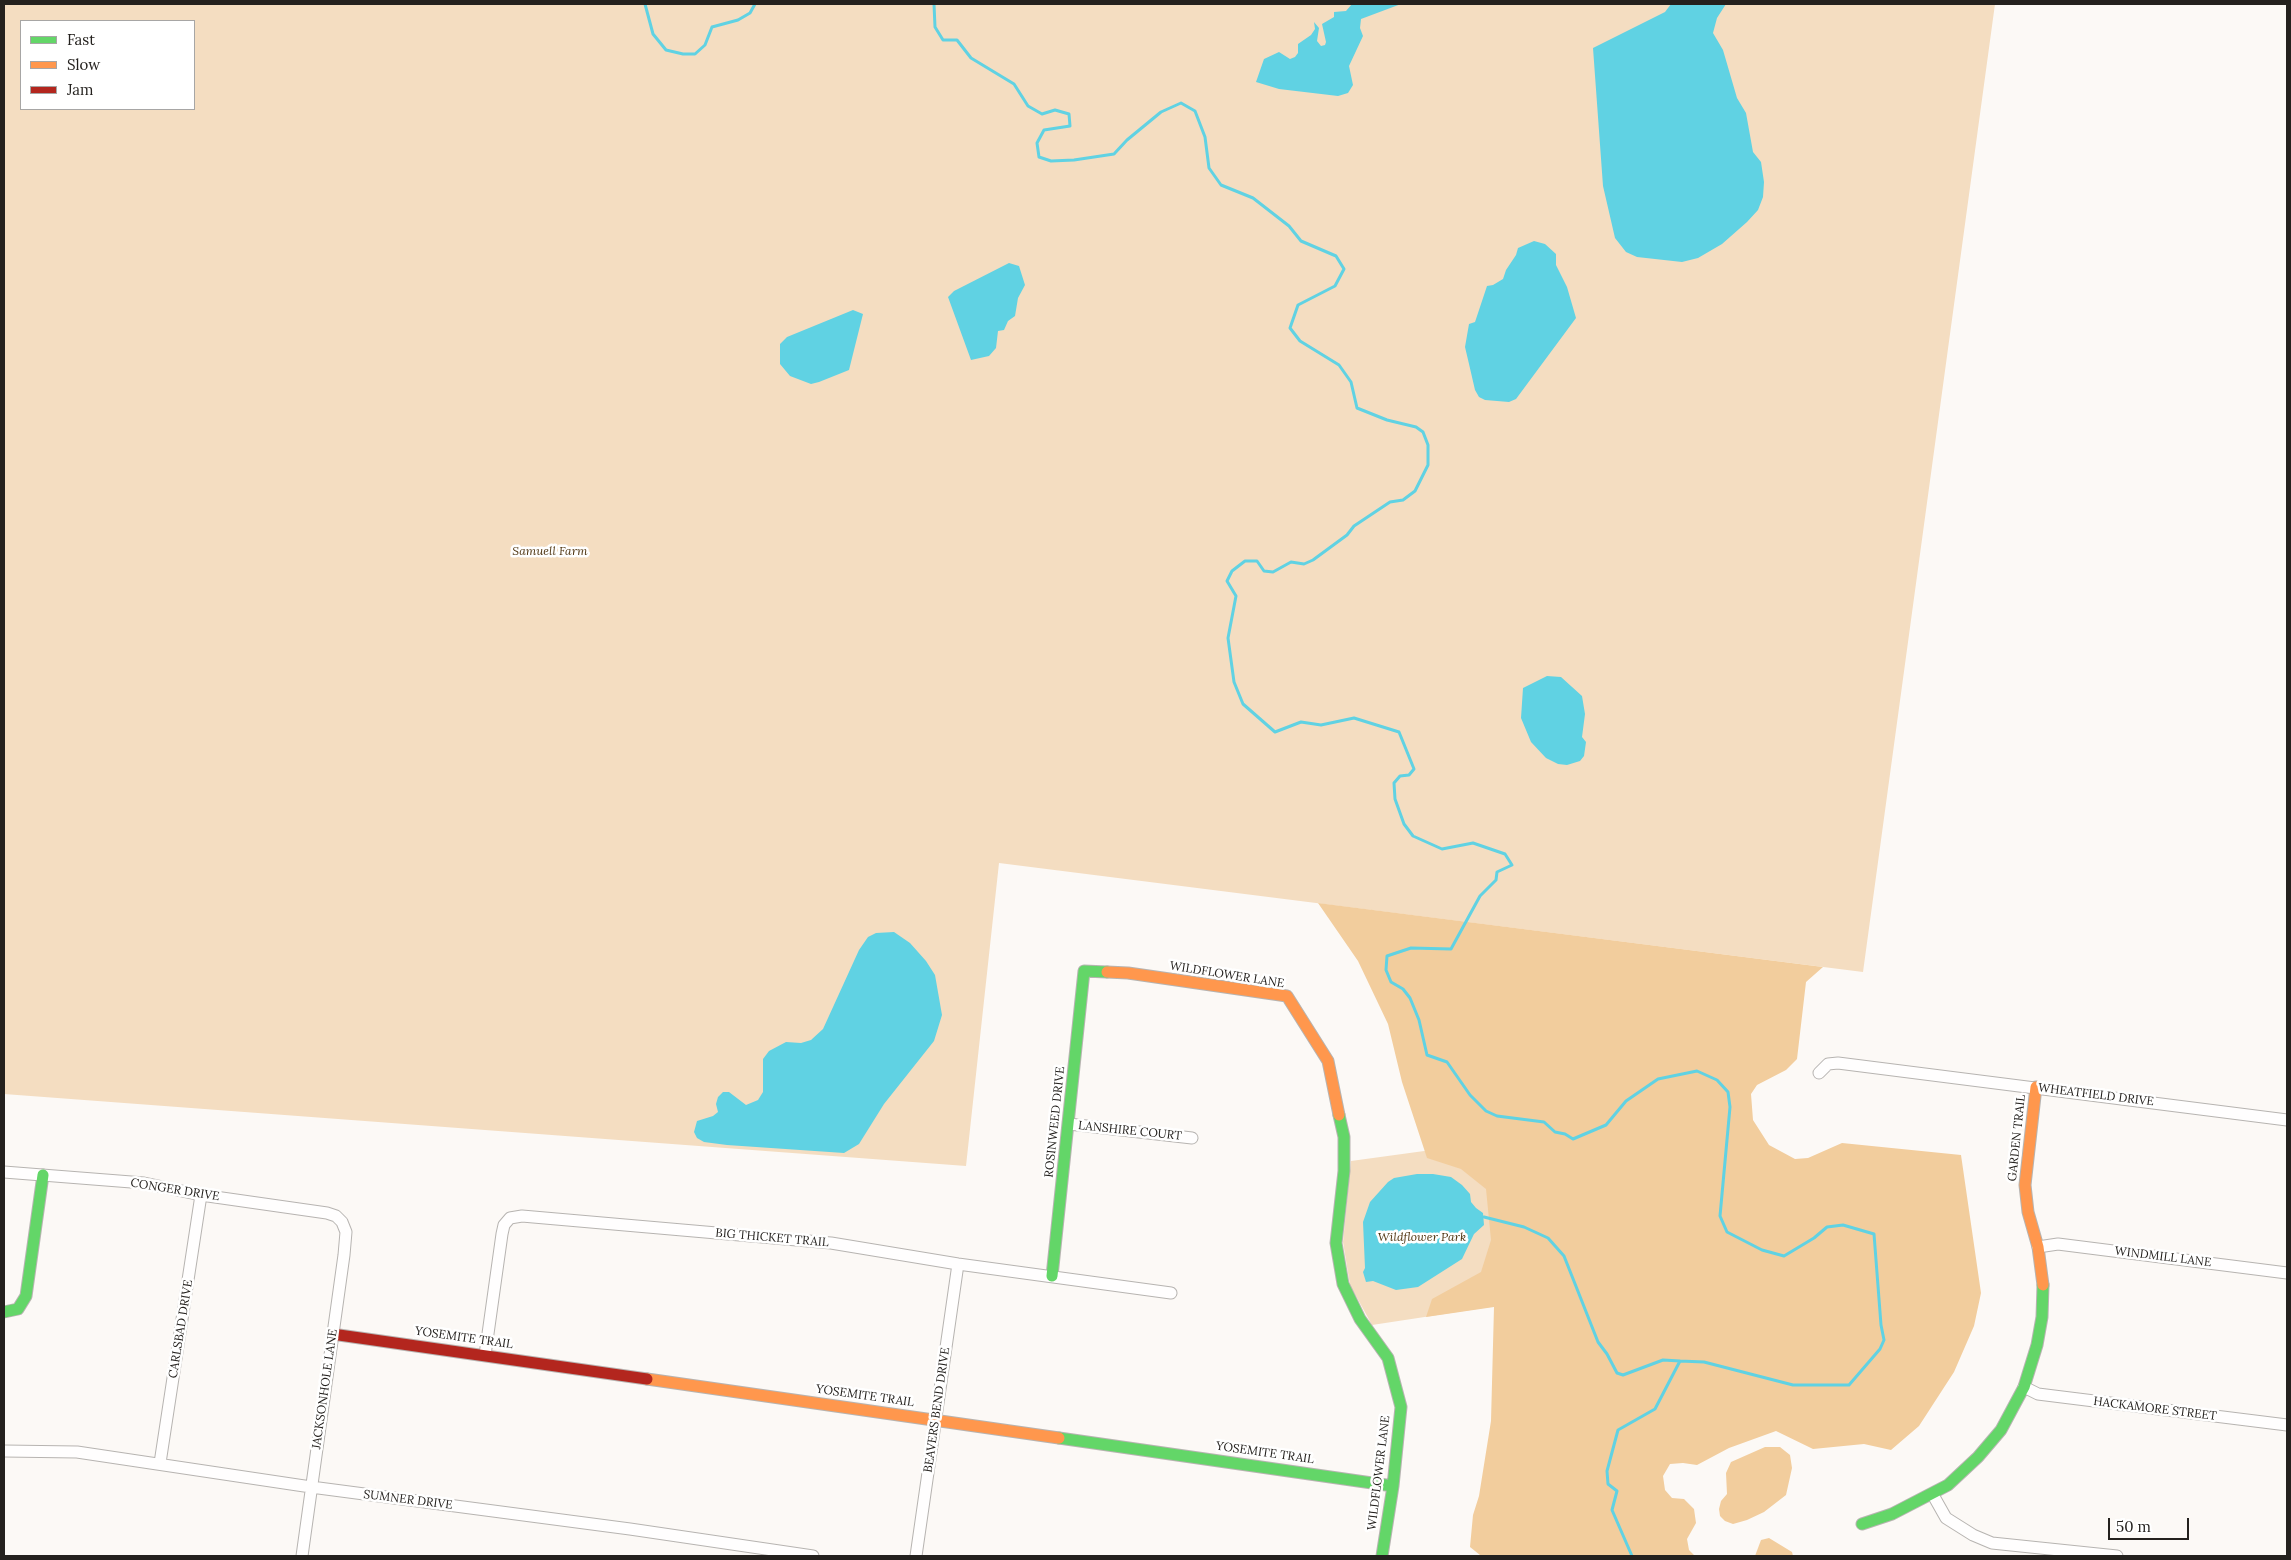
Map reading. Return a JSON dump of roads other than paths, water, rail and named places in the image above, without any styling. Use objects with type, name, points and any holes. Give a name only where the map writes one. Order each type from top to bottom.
[{"type":"street","name":"ROSINWEED DRIVE","points":[[1052,1276],[1084,972]]},
{"type":"street","name":"WILDFLOWER LANE","points":[[1084,972],[1128,973],[1287,996],[1328,1061],[1344,1137],[1344,1170],[1336,1243],[1343,1284],[1360,1319],[1388,1358],[1401,1407],[1393,1486],[1382,1556]]},
{"type":"street","name":"WHEATFIELD DRIVE","points":[[1819,1073],[1828,1064],[1838,1063],[2287,1120]]},
{"type":"street","name":"GARDEN TRAIL","points":[[1862,1524],[1892,1514],[1933,1495],[1948,1485],[1978,1457],[2001,1430],[2024,1387],[2037,1345],[2042,1317],[2043,1276],[2038,1247],[2028,1212],[2025,1185],[2026,1162],[2036,1087]]},
{"type":"street","name":"LANSHIRE COURT","points":[[1069,1124],[1192,1138]]},
{"type":"street","name":"CONGER DRIVE","points":[[4,1172],[144,1183],[327,1213],[336,1216],[342,1222]]},
{"type":"street","points":[[4,1312],[18,1309],[26,1296],[43,1175]]},
{"type":"street","name":"CARLSBAD DRIVE","points":[[160,1463],[202,1194]]},
{"type":"street","name":"BIG THICKET TRAIL","points":[[485,1355],[504,1225],[510,1218],[522,1216],[831,1243],[958,1264],[1171,1293]]},
{"type":"street","name":"JACKSONHOLE LANE","points":[[302,1556],[344,1255],[346,1232],[342,1222]]},
{"type":"street","name":"WINDMILL LANE","points":[[2038,1247],[2058,1244],[2287,1273]]},
{"type":"street","name":"BEAVERS BEND DRIVE","points":[[916,1556],[958,1264]]},
{"type":"street","name":"YOSEMITE TRAIL","points":[[332,1334],[1393,1486]]},
{"type":"street","name":"HACKAMORE STREET","points":[[2024,1387],[2038,1394],[2287,1425]]},
{"type":"street","name":"SUMNER DRIVE","points":[[4,1451],[77,1452],[160,1463],[311,1488],[630,1529],[813,1556]]},
{"type":"street","points":[[1933,1495],[1946,1518],[1973,1535],[1992,1543],[2117,1556]]},
{"type":"water","points":[[1352,4],[1401,4],[1361,19],[1360,28],[1363,36],[1349,66],[1353,85],[1348,93],[1338,96],[1279,89],[1256,82],[1264,59],[1279,52],[1290,59],[1295,57],[1298,53],[1298,44],[1311,35],[1315,29],[1314,22],[1319,28],[1317,41],[1321,46],[1325,45],[1322,24],[1334,17],[1334,12],[1346,11]]},
{"type":"water","points":[[1671,4],[1726,4],[1717,18],[1713,33],[1723,50],[1737,98],[1746,113],[1753,152],[1761,162],[1764,182],[1763,197],[1758,210],[1747,222],[1722,244],[1698,258],[1682,262],[1637,257],[1626,252],[1615,238],[1603,186],[1593,48],[1665,12]]},
{"type":"water","points":[[1534,241],[1545,244],[1556,254],[1556,265],[1567,287],[1576,318],[1516,399],[1509,402],[1485,400],[1479,397],[1475,390],[1465,347],[1469,324],[1475,322],[1487,286],[1503,279],[1518,248]]},
{"type":"water","points":[[1009,263],[1019,266],[1025,285],[1018,298],[1015,316],[1008,321],[1004,330],[998,331],[996,348],[989,356],[971,360],[948,297],[954,291]]},
{"type":"water","points":[[853,310],[863,314],[849,370],[811,384],[790,376],[780,364],[780,344],[787,337]]},
{"type":"water","points":[[1547,676],[1561,677],[1582,696],[1585,714],[1582,737],[1586,742],[1584,756],[1580,761],[1567,765],[1558,764],[1546,758],[1531,742],[1521,718],[1523,688]]},
{"type":"water","points":[[894,932],[910,943],[926,961],[935,975],[942,1015],[934,1041],[884,1104],[859,1144],[844,1153],[727,1145],[704,1142],[697,1138],[694,1132],[697,1121],[713,1116],[718,1112],[716,1104],[718,1097],[723,1092],[729,1092],[746,1105],[758,1100],[763,1092],[763,1059],[769,1051],[786,1042],[801,1043],[811,1040],[823,1029],[859,950],[868,937],[876,933]]},
{"type":"water","points":[[1417,1174],[1451,1177],[1462,1185],[1470,1194],[1471,1202],[1483,1213],[1484,1225],[1474,1234],[1462,1259],[1418,1287],[1396,1290],[1373,1281],[1366,1282],[1363,1272],[1365,1268],[1363,1222],[1370,1202],[1394,1178]]},
{"type":"waterway","points":[[645,4],[653,34],[666,50],[683,54],[695,54],[705,45],[712,27],[738,20],[750,13],[755,4]]},
{"type":"waterway","points":[[934,4],[935,27],[943,40],[957,40],[971,58],[1014,84],[1028,106],[1042,114],[1055,110],[1069,114],[1070,126],[1044,130],[1037,143],[1039,157],[1051,161],[1074,160],[1114,154],[1127,140],[1161,112],[1181,103],[1195,111],[1205,137],[1209,168],[1221,185],[1253,198],[1289,226],[1301,241],[1336,256],[1344,269],[1335,286],[1298,305],[1290,328],[1300,341],[1339,365],[1351,382],[1357,408],[1387,420],[1416,427],[1423,432],[1428,445],[1428,465],[1415,491],[1403,500],[1390,502],[1354,526],[1347,535],[1313,560],[1304,564],[1291,562],[1273,572],[1264,571],[1257,561],[1245,561],[1232,571],[1227,581],[1236,596],[1228,638],[1234,682],[1243,704],[1275,732],[1301,722],[1321,725],[1354,718],[1399,732],[1414,769],[1409,775],[1400,776],[1394,783],[1395,799],[1404,824],[1413,836],[1442,849],[1473,843],[1505,854],[1512,865],[1497,872],[1496,880],[1480,896],[1451,949],[1411,948],[1387,956],[1386,970],[1391,982],[1403,989],[1410,998],[1419,1020],[1427,1055],[1447,1062],[1470,1095],[1486,1111],[1497,1116],[1544,1122],[1555,1132],[1565,1134],[1573,1139],[1606,1125],[1626,1101],[1658,1079],[1697,1071],[1717,1080],[1728,1092],[1730,1107],[1720,1216],[1727,1232],[1762,1250],[1784,1256],[1814,1238],[1827,1227],[1843,1225],[1874,1234],[1881,1325],[1884,1340],[1880,1349],[1849,1385],[1793,1385],[1704,1362],[1680,1361],[1655,1409],[1618,1430],[1607,1471],[1608,1484],[1617,1491],[1612,1510],[1632,1556]]},
{"type":"waterway","points":[[1484,1217],[1524,1227],[1548,1238],[1564,1256],[1598,1342],[1617,1373],[1623,1375],[1663,1360],[1680,1361]]},
{"type":"park label","name":"Samuell Farm","points":[[550,552]]},
{"type":"park label","name":"Wildflower Park","points":[[1422,1238]]}]
